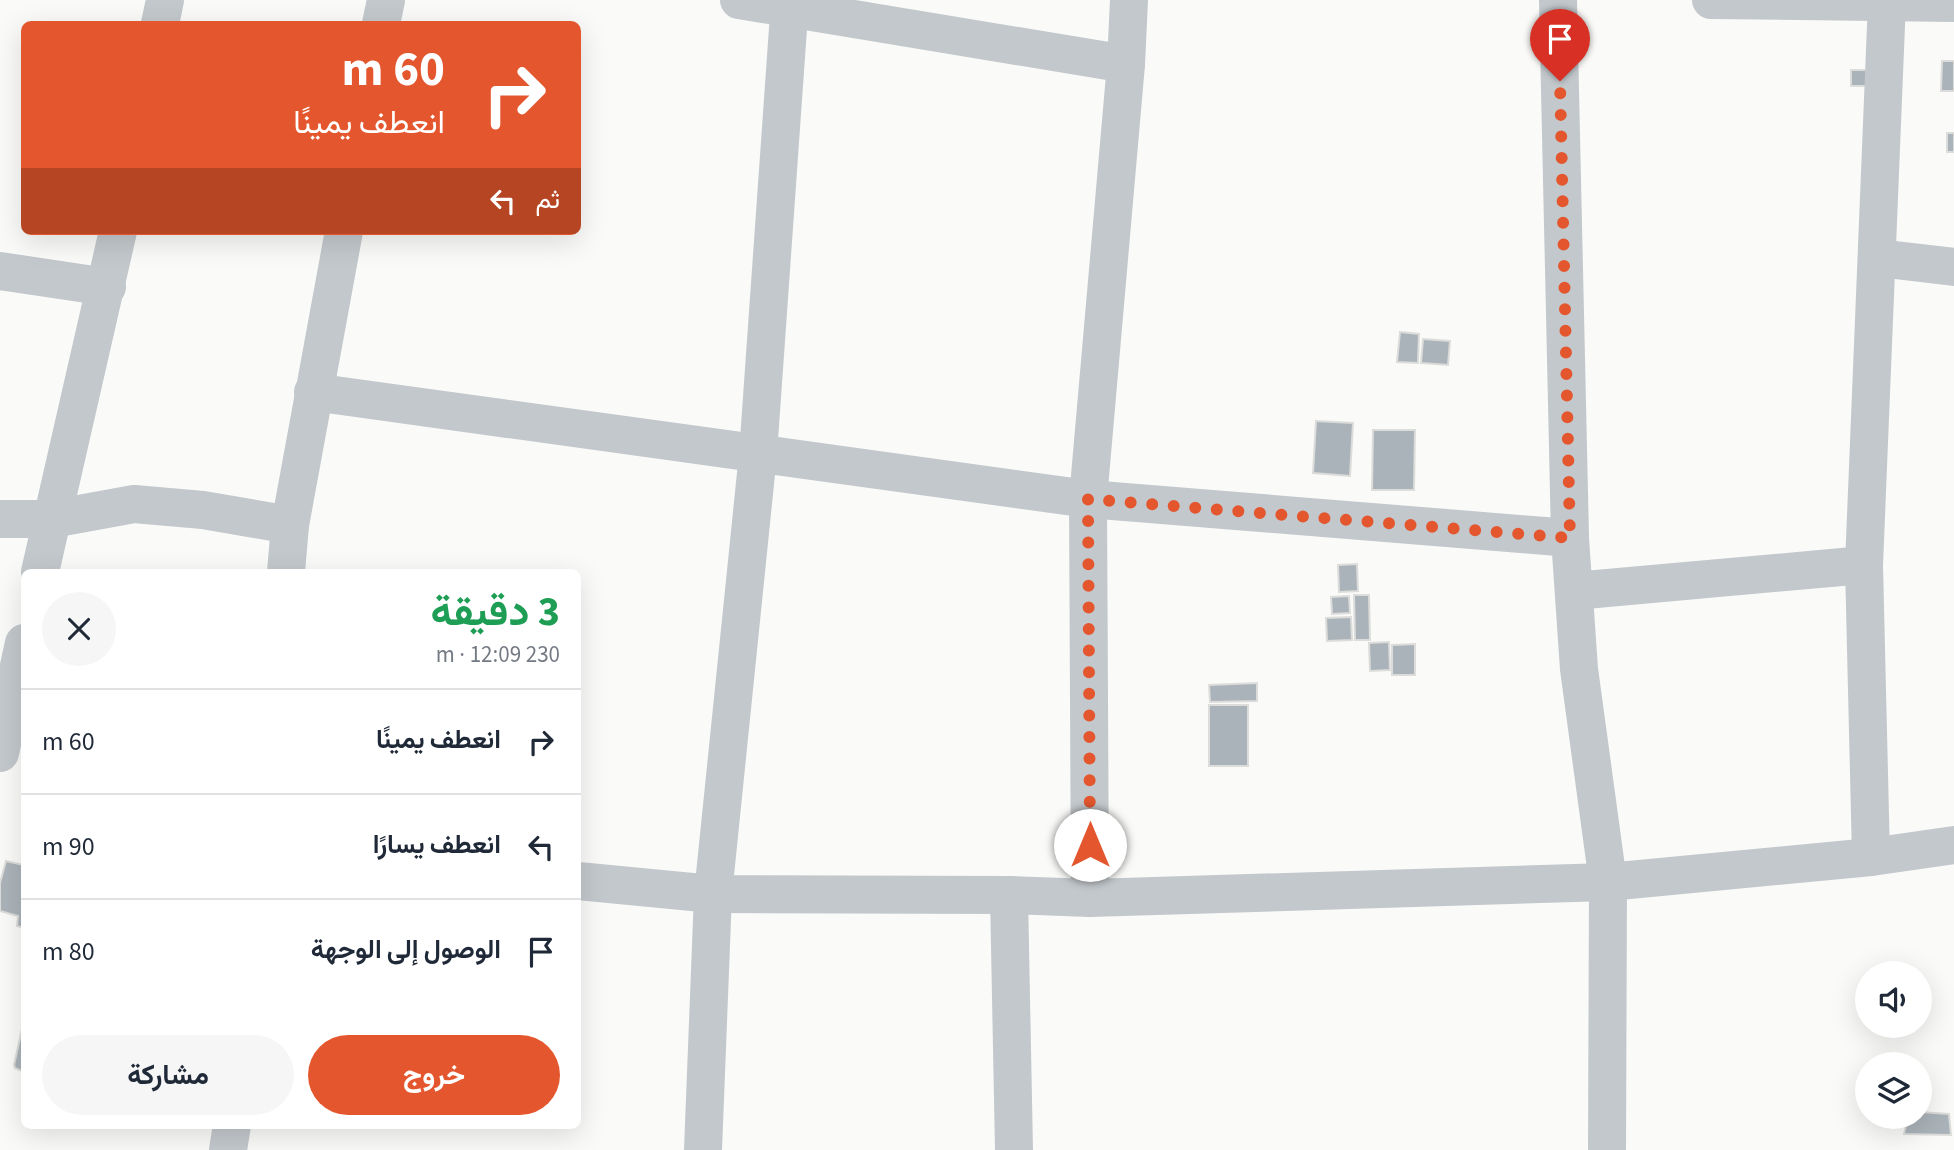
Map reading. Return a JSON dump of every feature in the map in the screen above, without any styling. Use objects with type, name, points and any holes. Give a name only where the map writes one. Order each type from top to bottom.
[{"type":"street","points":[[161,21],[165,0]]},
{"type":"street","points":[[382,21],[386,0]]},
{"type":"street","points":[[739,0],[790,4],[1126,64]]},
{"type":"street","points":[[1090,898],[1088,499],[1126,64],[1129,0]]},
{"type":"street","points":[[1558,0],[1570,538],[1579,669],[1608,882],[1607,1150]]},
{"type":"street","points":[[1711,0],[1954,4]]},
{"type":"street","points":[[1871,857],[1864,565],[1887,1]]},
{"type":"street","points":[[703,1150],[713,894],[758,454],[790,4]]},
{"type":"street","points":[[41,569],[117,235]]},
{"type":"street","points":[[286,569],[290,525],[343,235]]},
{"type":"street","points":[[1878,258],[1954,267]]},
{"type":"street","points":[[0,271],[107,287]]},
{"type":"street","points":[[313,392],[1088,499],[1570,538]]},
{"type":"street","points":[[0,519],[52,519],[134,505],[203,510],[290,525]]},
{"type":"street","points":[[1574,591],[1864,565]]},
{"type":"street","points":[[0,753],[21,657]]},
{"type":"street","points":[[581,881],[713,894],[1009,895],[1090,898],[1608,882],[1871,857],[1954,845]]},
{"type":"street","points":[[1009,895],[1014,1150]]},
{"type":"street","points":[[228,1150],[231,1129]]},
{"type":"building","points":[[1942,61],[1954,61],[1954,91],[1941,91]]},
{"type":"building","points":[[1851,70],[1873,70],[1873,86],[1851,86]]},
{"type":"building","points":[[1947,133],[1954,133],[1954,152],[1947,152]]},
{"type":"building","points":[[1400,332],[1419,334],[1418,363],[1397,362]]},
{"type":"building","points":[[1423,339],[1450,341],[1448,365],[1421,363]]},
{"type":"building","points":[[1316,421],[1353,423],[1350,476],[1313,473]]},
{"type":"building","points":[[1373,430],[1415,430],[1414,490],[1372,490]]},
{"type":"building","points":[[1357,564],[1358,591],[1339,592],[1338,565]]},
{"type":"building","points":[[1354,595],[1369,595],[1370,640],[1355,640]]},
{"type":"building","points":[[1349,596],[1350,613],[1332,614],[1331,597]]},
{"type":"building","points":[[1351,617],[1352,640],[1327,641],[1326,618]]},
{"type":"building","points":[[1389,642],[1390,670],[1370,671],[1369,643]]},
{"type":"building","points":[[1415,644],[1415,675],[1392,675],[1392,645]]},
{"type":"building","points":[[1257,683],[1257,701],[1210,702],[1209,685]]},
{"type":"building","points":[[1209,705],[1248,705],[1248,766],[1209,766]]},
{"type":"building","points":[[6,861],[21,864],[21,927],[17,926],[18,916],[0,911],[0,883]]},
{"type":"building","points":[[21,1034],[21,1071],[14,1065]]},
{"type":"building","points":[[1932,1113],[1949,1114],[1951,1135],[1904,1134],[1905,1129],[1932,1129]]},
{"type":"route","points":[[1090,845],[1088,499],[1570,538],[1560,81]]}]
